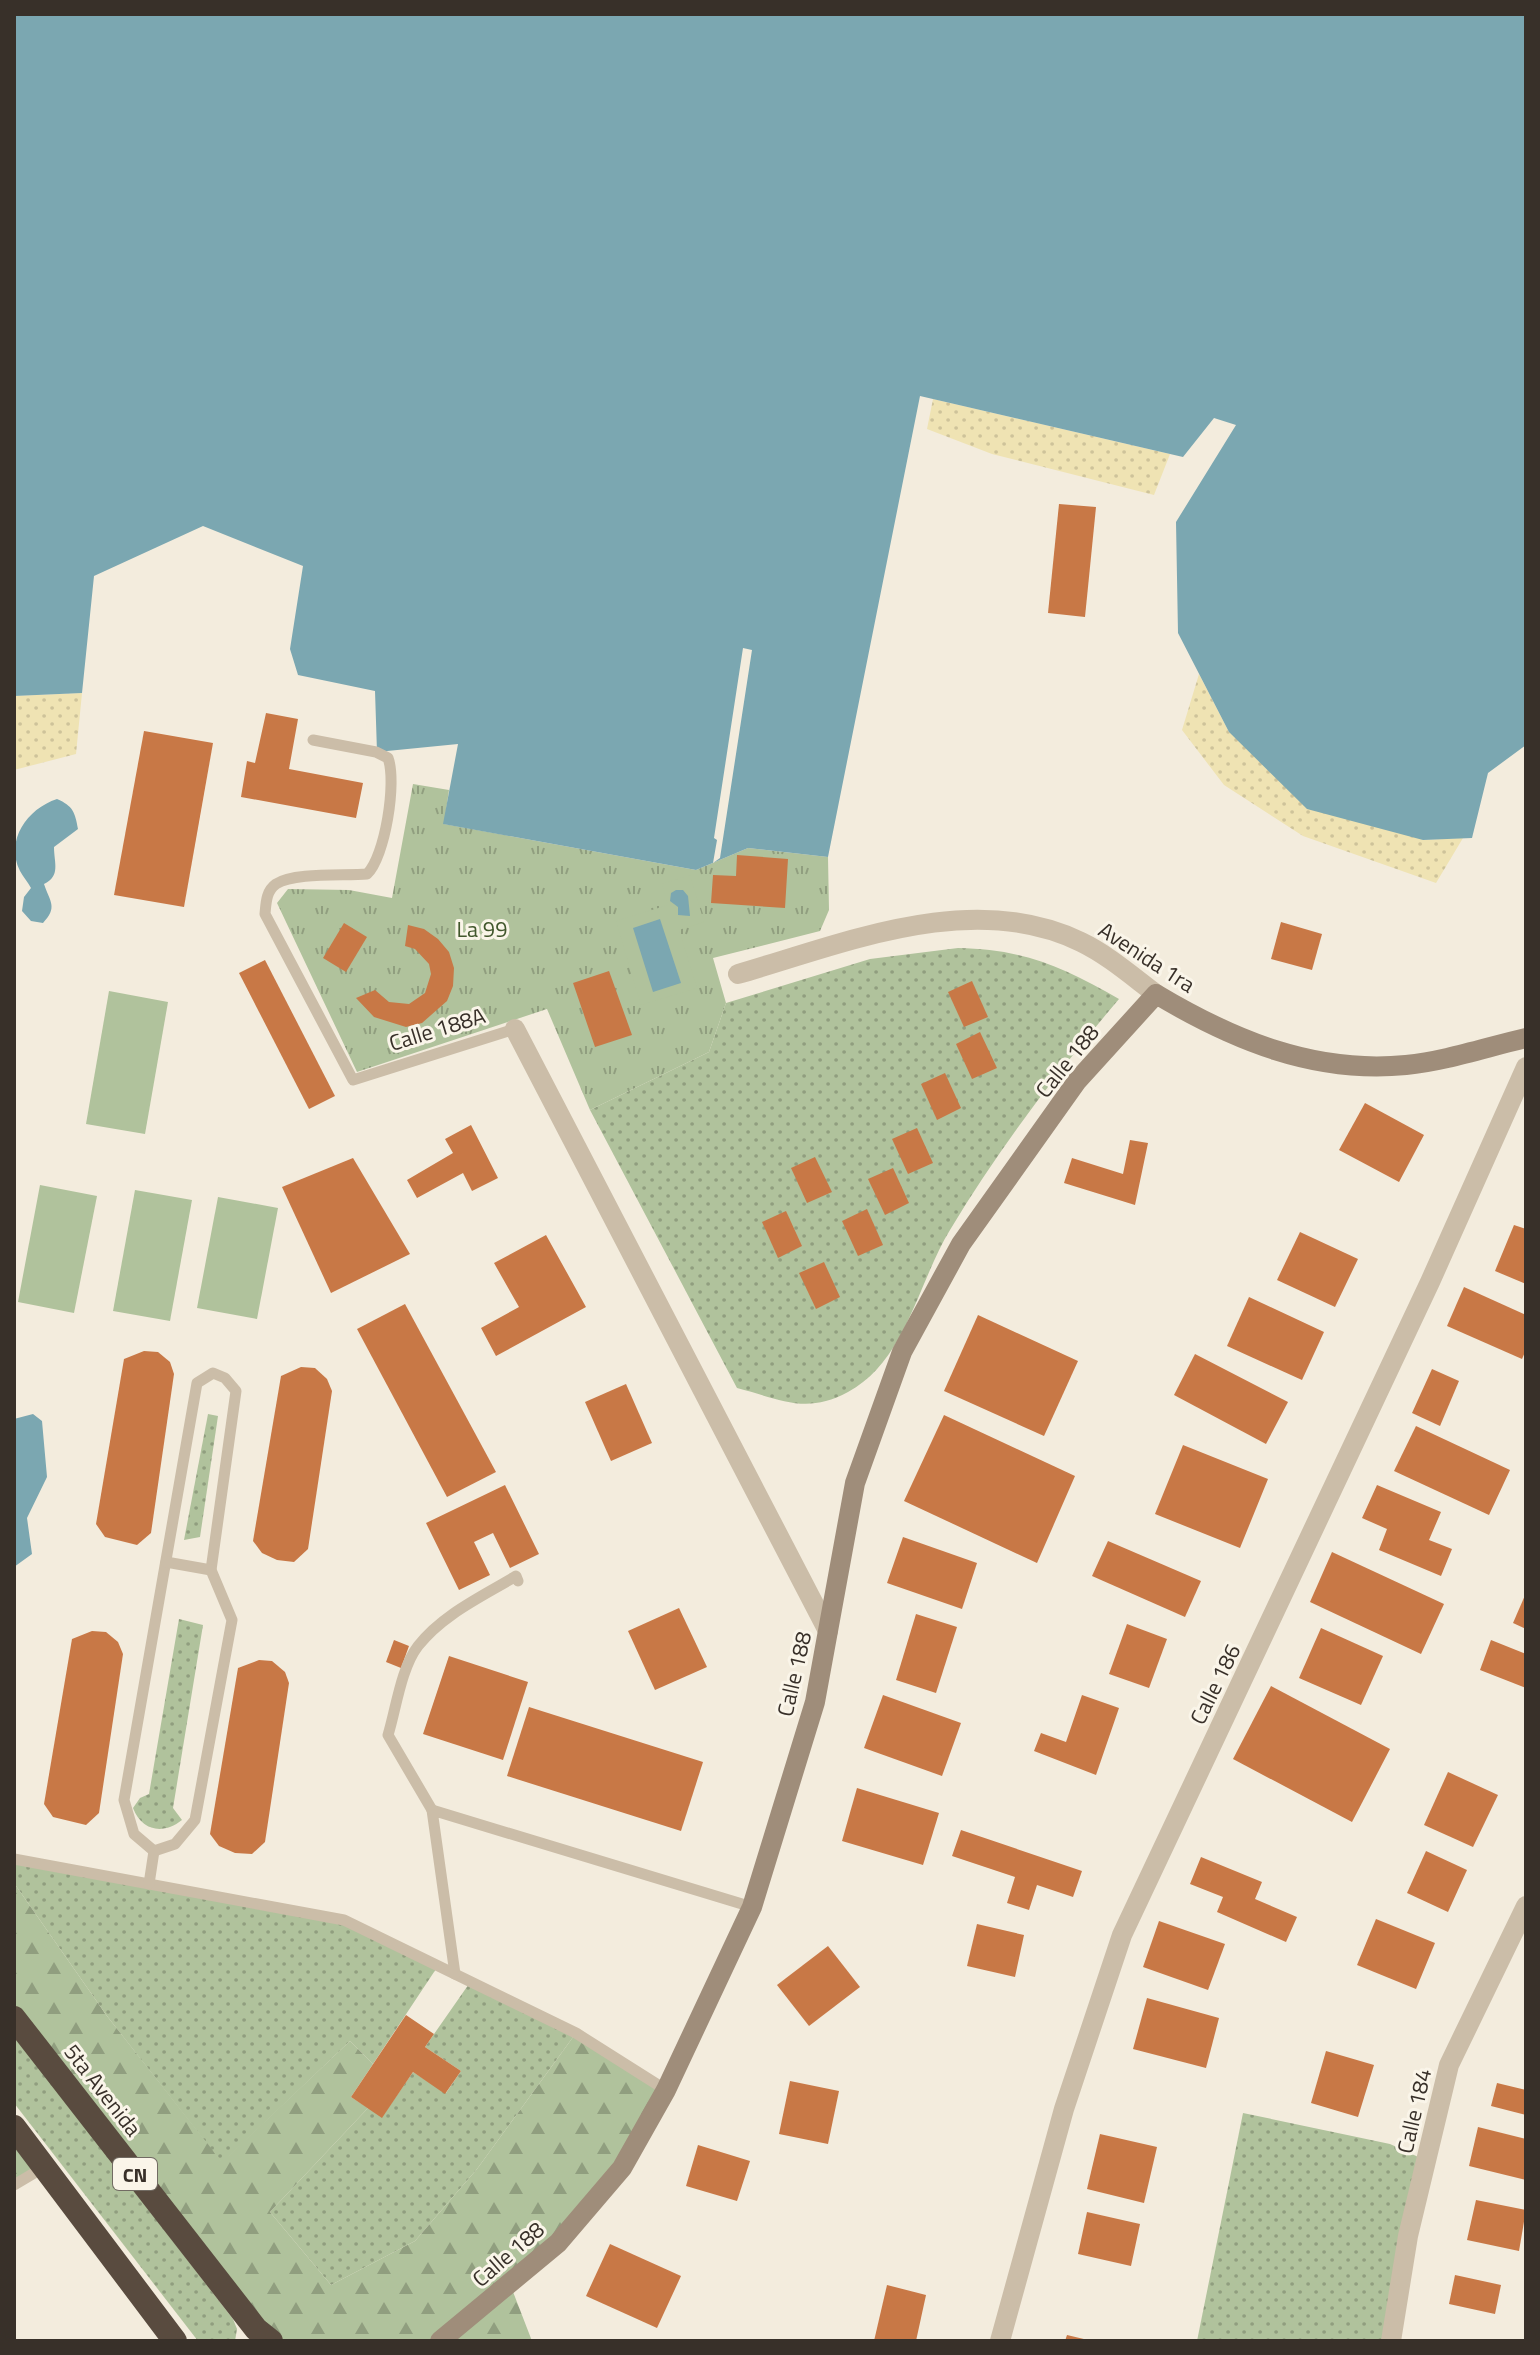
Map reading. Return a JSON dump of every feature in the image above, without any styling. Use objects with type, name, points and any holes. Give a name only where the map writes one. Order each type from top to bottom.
[{"type":"highway","name":"5ta Avenida","points":[[14,2018],[263,2337]]},
{"type":"highway","points":[[14,2127],[175,2341]]},
{"type":"street","name":"Avenida 1ra","points":[[738,974],[882,931],[966,920],[1006,921],[1081,942],[1199,1020],[1261,1047],[1335,1063],[1372,1066],[1409,1064],[1526,1038]]},
{"type":"street","name":"Calle 188","points":[[440,2341],[558,2243],[622,2168],[666,2090],[752,1907],[815,1702],[855,1483],[902,1352],[961,1244],[1077,1081],[1156,994]]},
{"type":"street","name":"Calle 188A","points":[[515,1029],[828,1631]]},
{"type":"street","name":"Calle 186","points":[[1000,2341],[1064,2109],[1122,1935],[1430,1282],[1526,1067]]},
{"type":"street","name":"Calle 184","points":[[1391,2341],[1408,2236],[1449,2065],[1524,1912]]},
{"type":"lane","name":"Calle 188A","points":[[313,740],[376,752],[388,758],[393,772],[378,863],[367,874],[290,879],[274,885],[267,895],[265,914],[353,1080],[515,1029]]},
{"type":"lane","points":[[213,1373],[225,1378],[236,1391],[211,1570],[232,1620],[195,1820],[175,1844],[154,1851],[134,1834],[124,1800],[197,1383],[213,1373]]},
{"type":"lane","points":[[166,1562],[211,1570]]},
{"type":"lane","points":[[455,1974],[432,1810],[388,1735],[417,1647],[454,1612],[516,1576],[518,1581]]},
{"type":"lane","points":[[432,1810],[752,1907]]},
{"type":"lane","points":[[149,1884],[154,1851]]},
{"type":"lane","points":[[14,1859],[344,1920],[576,2033],[666,2090]]},
{"type":"lane","points":[[14,2185],[46,2166]]},
{"type":"green space","name":"La 99","points":[[413,784],[449,790],[444,824],[696,870],[748,848],[828,857],[829,910],[820,931],[713,958],[726,1003],[709,1052],[590,1110],[547,1009],[357,1072],[277,903],[288,889],[349,890],[392,898]]},
{"type":"green space","points":[[690,875],[704,922],[679,930],[697,988],[641,1005],[616,921],[668,905],[662,884]]},
{"type":"green space","points":[[958,948],[1003,952],[1042,962],[1119,999],[1052,1082],[988,1169],[950,1230],[897,1341],[868,1378],[833,1399],[806,1404],[737,1388],[590,1110],[709,1052],[726,1003],[870,959]]},
{"type":"green space","points":[[109,991],[168,1002],[145,1134],[86,1124]]},
{"type":"green space","points":[[40,1185],[97,1196],[74,1313],[18,1302]]},
{"type":"green space","points":[[135,1190],[192,1200],[170,1321],[113,1311]]},
{"type":"green space","points":[[218,1197],[278,1208],[257,1319],[197,1308]]},
{"type":"green space","points":[[208,1414],[218,1416],[200,1537],[184,1540]]},
{"type":"green space","points":[[179,1619],[203,1625],[173,1808],[182,1820],[161,1829],[147,1826],[133,1808],[140,1798],[149,1794]]},
{"type":"green space","points":[[14,1859],[344,1920],[438,1966],[373,2064],[350,2041],[222,2163],[107,2016],[14,1883]]},
{"type":"green space","points":[[14,1883],[107,2016],[222,2162],[350,2041],[373,2064],[351,2097],[368,2108],[270,2212],[331,2285],[415,2241],[477,2169],[576,2033],[666,2090],[622,2168],[510,2284],[532,2341],[271,2341],[14,2018]]},
{"type":"green space","points":[[471,1981],[576,2033],[477,2169],[415,2241],[331,2285],[270,2212],[368,2108],[382,2117],[413,2072],[446,2093],[461,2071],[425,2047]]},
{"type":"green space","points":[[14,2035],[233,2319],[237,2329],[235,2341],[198,2341],[14,2103]]},
{"type":"green space","points":[[1243,2113],[1390,2144],[1427,2161],[1391,2341],[1197,2341]]},
{"type":"green space","points":[[14,2127],[46,2166],[14,2185]]},
{"type":"sand","points":[[933,399],[1170,454],[1154,495],[992,454],[927,429]]},
{"type":"sand","points":[[1199,674],[1229,732],[1423,840],[1463,838],[1436,883],[1303,836],[1224,785],[1182,730]]},
{"type":"sand","points":[[82,693],[76,754],[14,770],[14,696]]},
{"type":"water","points":[[14,14],[1526,14],[1526,745],[1488,773],[1472,838],[1423,840],[1307,809],[1229,732],[1178,633],[1176,522],[1236,425],[1214,418],[1183,457],[920,396],[828,857],[748,848],[696,870],[443,824],[458,744],[377,752],[375,691],[298,675],[290,649],[303,566],[203,526],[94,576],[82,693],[14,696]]},
{"type":"water","points":[[57,799],[72,810],[78,829],[54,847],[55,873],[44,884],[51,908],[43,923],[31,921],[22,911],[24,897],[31,888],[20,871],[15,848],[17,837],[28,818]]},
{"type":"water","points":[[683,890],[688,896],[690,916],[678,915],[678,907],[670,901],[671,893]]},
{"type":"water","points":[[660,919],[681,983],[653,992],[633,928]]},
{"type":"water","points":[[33,1414],[42,1421],[47,1477],[27,1518],[32,1554],[14,1567],[14,1419]]},
{"type":"pier","points":[[743,648],[752,650],[720,858],[713,863],[717,840],[714,838]]},
{"type":"building","points":[[1059,504],[1096,507],[1085,617],[1048,613]]},
{"type":"building","points":[[266,713],[298,719],[289,769],[363,783],[356,818],[241,797],[247,761],[255,763]]},
{"type":"building","points":[[144,731],[213,743],[184,907],[114,895]]},
{"type":"building","points":[[737,855],[788,859],[785,908],[711,903],[713,875],[736,876]]},
{"type":"building","points":[[1281,922],[1322,934],[1312,970],[1271,959]]},
{"type":"building","points":[[344,923],[367,937],[346,972],[323,958]]},
{"type":"building","points":[[408,925],[424,929],[438,939],[449,952],[454,968],[453,986],[447,1001],[422,1023],[406,1027],[374,1017],[356,998],[375,990],[389,1002],[409,1004],[425,993],[431,974],[429,964],[415,949],[405,946]]},
{"type":"building","points":[[265,960],[335,1096],[309,1109],[239,973]]},
{"type":"building","points":[[609,971],[632,1035],[595,1047],[573,983]]},
{"type":"building","points":[[972,981],[988,1017],[964,1027],[948,992]]},
{"type":"building","points":[[980,1032],[997,1068],[972,1079],[956,1044]]},
{"type":"building","points":[[945,1073],[961,1108],[937,1120],[921,1084]]},
{"type":"building","points":[[1365,1103],[1424,1135],[1399,1182],[1339,1150]]},
{"type":"building","points":[[471,1125],[498,1178],[472,1191],[463,1173],[417,1198],[407,1180],[453,1153],[445,1139]]},
{"type":"building","points":[[917,1128],[933,1163],[908,1174],[892,1139]]},
{"type":"building","points":[[1130,1140],[1148,1143],[1135,1205],[1064,1183],[1072,1158],[1123,1174]]},
{"type":"building","points":[[815,1157],[832,1192],[807,1203],[791,1168]]},
{"type":"building","points":[[353,1158],[410,1254],[331,1293],[282,1187]]},
{"type":"building","points":[[893,1168],[909,1203],[885,1215],[868,1179]]},
{"type":"building","points":[[867,1209],[883,1245],[858,1256],[842,1221]]},
{"type":"building","points":[[786,1211],[802,1246],[778,1258],[762,1222]]},
{"type":"building","points":[[1514,1225],[1526,1229],[1526,1284],[1495,1271]]},
{"type":"building","points":[[1300,1232],[1358,1259],[1335,1307],[1277,1280]]},
{"type":"building","points":[[546,1235],[586,1307],[496,1356],[481,1328],[519,1307],[494,1263]]},
{"type":"building","points":[[824,1262],[840,1297],[816,1309],[799,1273]]},
{"type":"building","points":[[1464,1287],[1526,1315],[1526,1350],[1522,1359],[1447,1326]]},
{"type":"building","points":[[1249,1297],[1324,1332],[1302,1380],[1227,1346]]},
{"type":"building","points":[[405,1304],[496,1472],[447,1497],[357,1329]]},
{"type":"building","points":[[978,1315],[1078,1361],[1044,1436],[944,1391]]},
{"type":"building","points":[[144,1351],[158,1352],[170,1362],[174,1374],[151,1533],[137,1545],[105,1537],[96,1524],[124,1359]]},
{"type":"building","points":[[1195,1354],[1288,1402],[1266,1444],[1174,1395]]},
{"type":"building","points":[[301,1367],[315,1368],[327,1379],[332,1391],[308,1549],[294,1562],[277,1560],[262,1553],[253,1541],[281,1376]]},
{"type":"building","points":[[1432,1369],[1459,1381],[1440,1426],[1412,1413]]},
{"type":"building","points":[[626,1384],[652,1443],[611,1461],[585,1402]]},
{"type":"building","points":[[944,1415],[1075,1476],[1037,1563],[904,1501]]},
{"type":"building","points":[[1416,1426],[1510,1470],[1489,1515],[1394,1471]]},
{"type":"building","points":[[1183,1445],[1268,1479],[1240,1548],[1155,1514]]},
{"type":"building","points":[[505,1485],[539,1554],[510,1568],[493,1533],[474,1542],[490,1575],[459,1590],[426,1523]]},
{"type":"building","points":[[1377,1485],[1441,1512],[1429,1540],[1452,1549],[1441,1576],[1379,1550],[1387,1529],[1362,1518]]},
{"type":"building","points":[[903,1537],[977,1563],[962,1609],[887,1583]]},
{"type":"building","points":[[1108,1541],[1201,1581],[1185,1617],[1092,1576]]},
{"type":"building","points":[[1332,1552],[1444,1604],[1421,1654],[1310,1602]]},
{"type":"building","points":[[1526,1593],[1526,1629],[1513,1623]]},
{"type":"building","points":[[679,1608],[707,1667],[655,1690],[628,1631]]},
{"type":"building","points":[[916,1614],[957,1627],[936,1693],[896,1680]]},
{"type":"building","points":[[1127,1624],[1167,1639],[1149,1688],[1109,1674]]},
{"type":"building","points":[[1321,1628],[1383,1656],[1361,1705],[1299,1678]]},
{"type":"building","points":[[92,1631],[106,1632],[118,1642],[123,1654],[99,1813],[86,1825],[53,1817],[44,1804],[72,1639]]},
{"type":"building","points":[[394,1640],[409,1646],[401,1668],[386,1662]]},
{"type":"building","points":[[1491,1640],[1526,1654],[1526,1688],[1480,1670]]},
{"type":"building","points":[[449,1656],[528,1682],[503,1760],[423,1734]]},
{"type":"building","points":[[259,1660],[272,1661],[285,1672],[289,1683],[265,1842],[252,1854],[235,1853],[219,1846],[210,1834],[238,1668]]},
{"type":"building","points":[[1271,1686],[1390,1749],[1352,1822],[1233,1759]]},
{"type":"building","points":[[883,1695],[961,1723],[942,1776],[864,1748]]},
{"type":"building","points":[[1082,1695],[1119,1708],[1096,1775],[1034,1751],[1041,1733],[1066,1742]]},
{"type":"building","points":[[529,1707],[703,1762],[681,1831],[507,1776]]},
{"type":"building","points":[[1448,1772],[1498,1795],[1473,1847],[1424,1825]]},
{"type":"building","points":[[857,1788],[939,1813],[923,1865],[842,1841]]},
{"type":"building","points":[[961,1830],[1082,1871],[1073,1897],[1037,1885],[1029,1910],[1007,1903],[1015,1877],[952,1856]]},
{"type":"building","points":[[1426,1851],[1467,1870],[1448,1912],[1407,1893]]},
{"type":"building","points":[[1201,1857],[1262,1882],[1255,1899],[1297,1917],[1286,1942],[1217,1912],[1223,1897],[1190,1884]]},
{"type":"building","points":[[1376,1919],[1435,1943],[1416,1989],[1357,1965]]},
{"type":"building","points":[[1159,1921],[1225,1944],[1208,1990],[1143,1967]]},
{"type":"building","points":[[977,1924],[1024,1935],[1015,1977],[967,1966]]},
{"type":"building","points":[[828,1946],[860,1987],[809,2026],[777,1985]]},
{"type":"building","points":[[1147,1998],[1219,2018],[1206,2068],[1133,2049]]},
{"type":"building","points":[[406,2015],[434,2034],[425,2047],[461,2071],[445,2094],[413,2072],[382,2118],[351,2097]]},
{"type":"building","points":[[1326,2051],[1374,2065],[1358,2117],[1311,2103]]},
{"type":"building","points":[[790,2081],[839,2091],[828,2144],[779,2134]]},
{"type":"building","points":[[1497,2083],[1526,2090],[1526,2115],[1491,2106]]},
{"type":"building","points":[[1478,2127],[1526,2139],[1526,2180],[1469,2166]]},
{"type":"building","points":[[1100,2134],[1157,2147],[1144,2203],[1087,2189]]},
{"type":"building","points":[[698,2145],[750,2161],[737,2201],[686,2186]]},
{"type":"building","points":[[1476,2200],[1526,2210],[1519,2251],[1467,2240]]},
{"type":"building","points":[[1087,2212],[1140,2224],[1131,2266],[1078,2254]]},
{"type":"building","points":[[610,2244],[681,2276],[657,2328],[586,2296]]},
{"type":"building","points":[[1455,2275],[1501,2285],[1495,2314],[1449,2304]]},
{"type":"building","points":[[887,2285],[926,2295],[916,2341],[874,2341]]},
{"type":"building","points":[[1067,2335],[1088,2340],[1088,2341],[1065,2341]]}]
